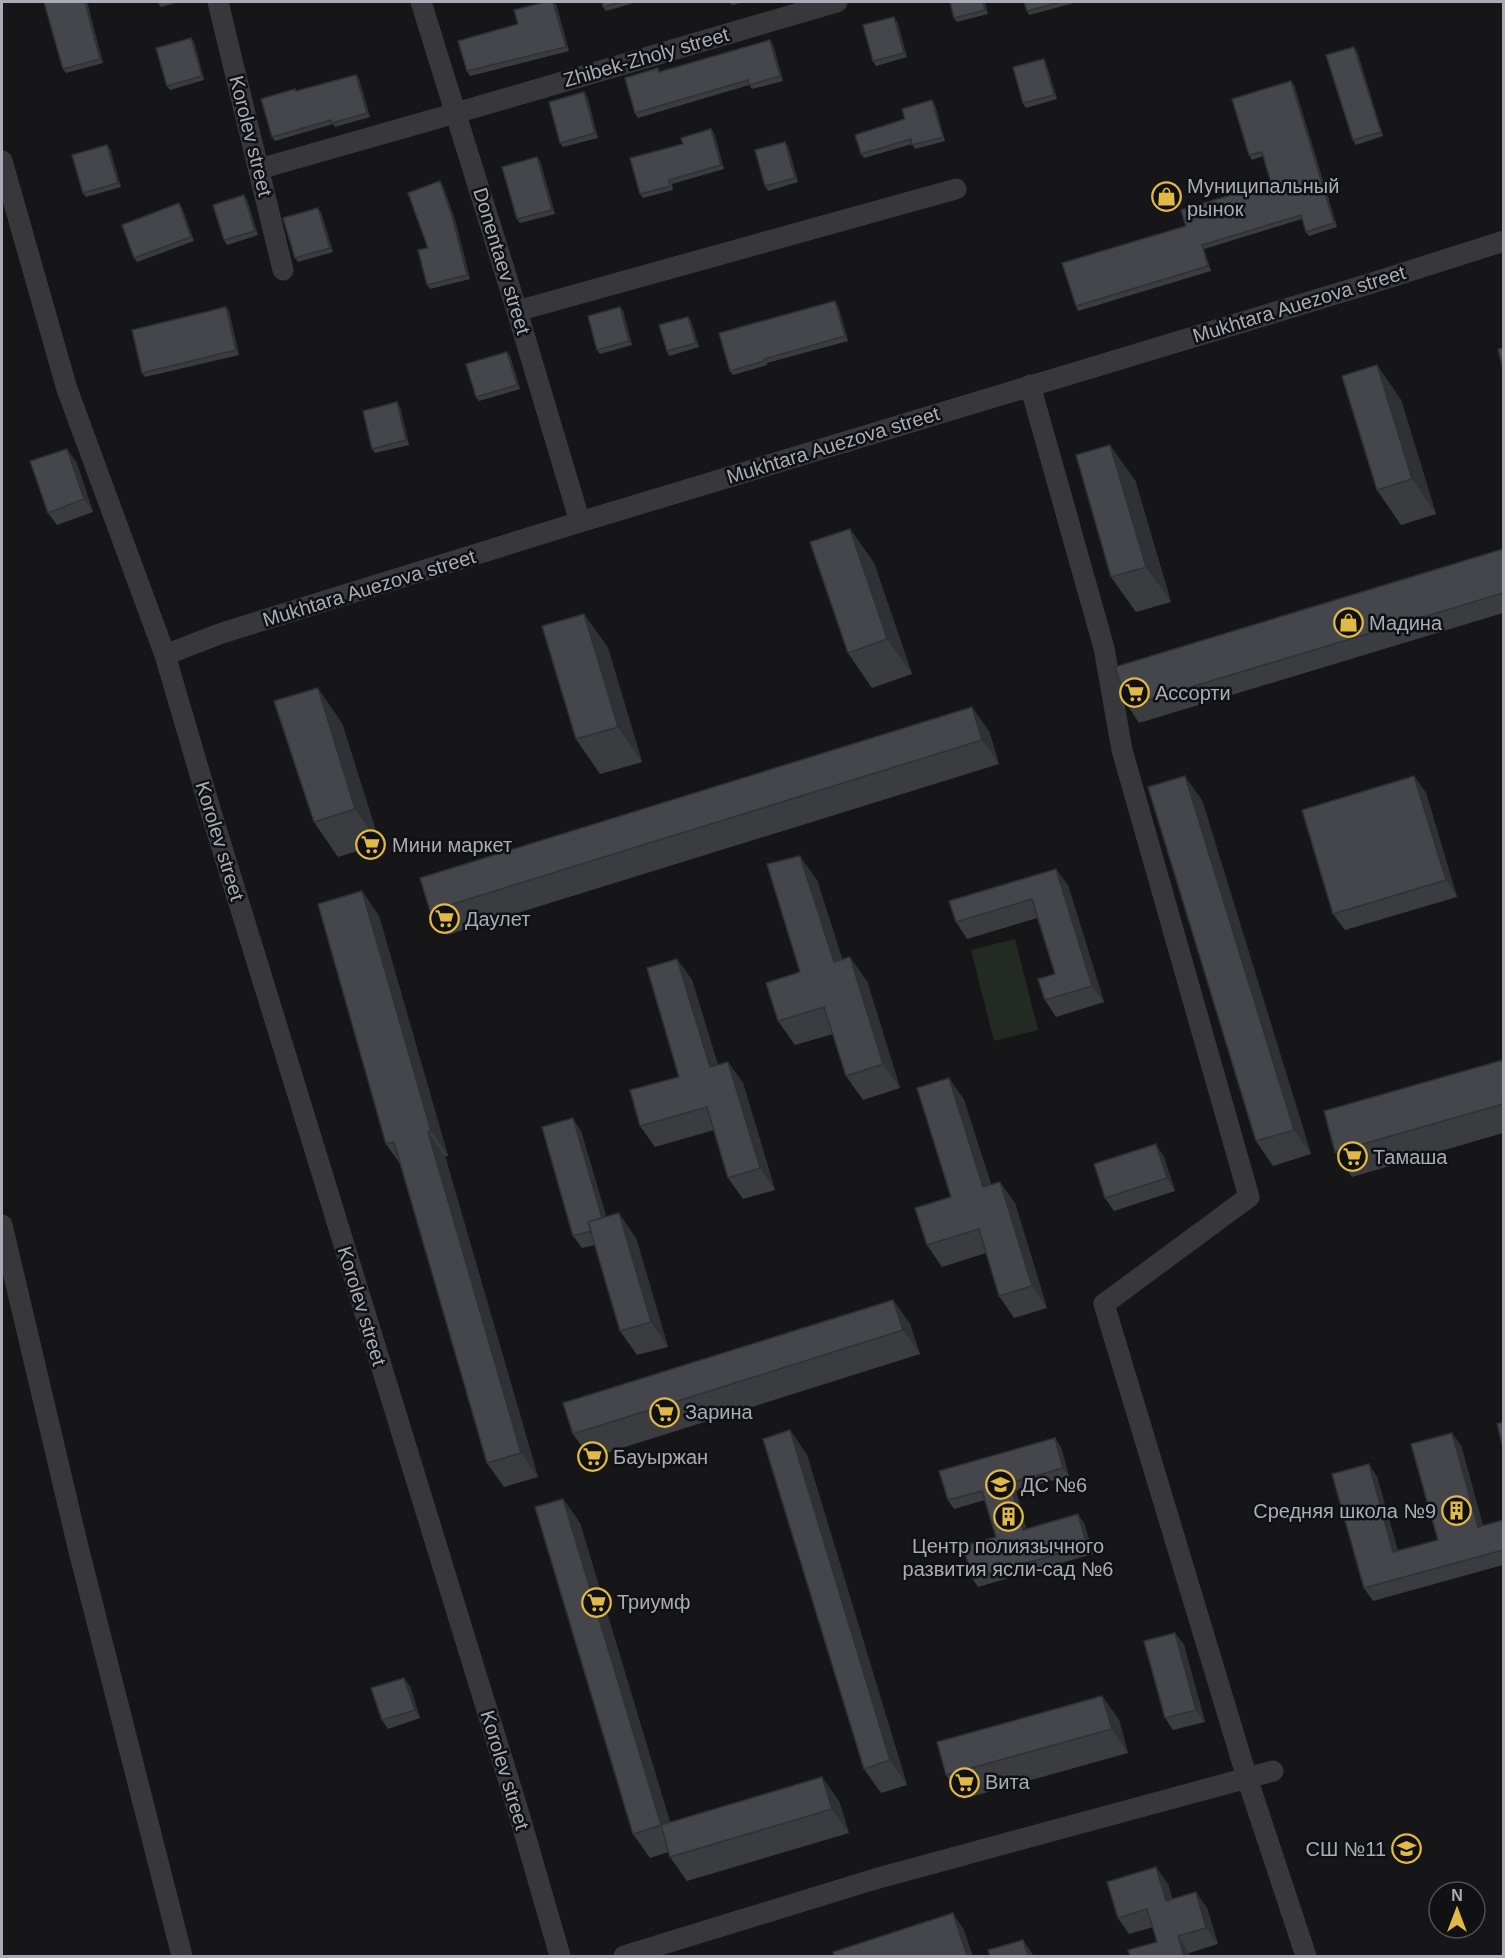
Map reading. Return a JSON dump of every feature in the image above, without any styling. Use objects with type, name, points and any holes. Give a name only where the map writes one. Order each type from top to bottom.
[{"type":"street","name":"Korolev street","points":[[218,2],[283,270]]},
{"type":"street","name":"Donentaev street","points":[[421,2],[580,522]]},
{"type":"street","name":"Zhibek-Zholy street","points":[[259,169],[456,114],[837,2]]},
{"type":"street","name":"Korolev street","points":[[2,161],[67,389],[165,655],[214,823],[519,1814],[560,1956]]},
{"type":"street","points":[[517,311],[956,189]]},
{"type":"street","name":"Mukhtara Auezova street","points":[[165,655],[222,633],[580,522],[1372,283],[1503,241]]},
{"type":"street","points":[[1030,385],[1104,648],[1122,750],[1249,1197],[1104,1304],[1247,1778],[1306,1956]]},
{"type":"street","points":[[2,1225],[78,1547],[183,1956]]},
{"type":"street","points":[[624,1956],[875,1878],[1273,1771]]},
{"type":"shaded area","points":[[1015,939],[1038,1030],[994,1041],[971,950]]},
{"type":"building","points":[[44,2],[85,2],[100,59],[63,69]]},
{"type":"building","points":[[553,2],[566,47],[467,71],[458,41],[518,24],[514,10]]},
{"type":"building","points":[[602,2],[622,2],[603,7]]},
{"type":"building","points":[[950,2],[983,2],[985,10],[954,18]]},
{"type":"building","points":[[1024,2],[1060,2],[1027,11]]},
{"type":"building","points":[[894,17],[904,53],[873,61],[863,25]]},
{"type":"building","points":[[191,38],[202,76],[167,86],[156,48]]},
{"type":"building","points":[[770,40],[780,76],[749,85],[748,80],[635,113],[625,78],[658,68],[659,72]]},
{"type":"building","points":[[1354,47],[1381,132],[1353,140],[1326,55]]},
{"type":"building","points":[[1044,59],[1054,95],[1023,103],[1013,67]]},
{"type":"building","points":[[356,75],[367,113],[332,123],[331,120],[272,137],[261,99]]},
{"type":"building","points":[[1291,81],[1334,223],[1306,232],[1301,215],[1202,245],[1208,266],[1076,306],[1062,263],[1186,226],[1181,210],[1271,183],[1262,152],[1249,155],[1232,99]]},
{"type":"building","points":[[584,92],[595,133],[560,143],[549,102]]},
{"type":"building","points":[[932,100],[943,137],[912,145],[911,139],[861,154],[855,135],[905,119],[902,109]]},
{"type":"building","points":[[711,129],[721,165],[669,180],[670,186],[640,194],[630,158],[683,144],[681,138]]},
{"type":"building","points":[[785,142],[795,178],[765,186],[755,150]]},
{"type":"building","points":[[107,145],[118,183],[83,193],[72,155]]},
{"type":"building","points":[[537,157],[552,210],[517,219],[502,167]]},
{"type":"building","points":[[440,181],[452,216],[467,275],[427,285],[418,250],[428,248],[408,193]]},
{"type":"building","points":[[244,195],[255,231],[224,240],[213,205]]},
{"type":"building","points":[[179,203],[191,237],[134,258],[122,225]]},
{"type":"building","points":[[318,208],[330,248],[295,258],[283,218]]},
{"type":"building","points":[[835,301],[845,336],[730,371],[719,333]]},
{"type":"building","points":[[226,307],[236,350],[142,373],[132,330]]},
{"type":"building","points":[[620,307],[629,341],[597,350],[588,316]]},
{"type":"building","points":[[688,317],[696,343],[667,351],[659,325]]},
{"type":"building","points":[[1503,348],[1503,368],[1498,349]]},
{"type":"building","points":[[507,352],[517,385],[476,397],[466,364]]},
{"type":"building","points":[[1377,365],[1412,479],[1377,490],[1342,376]]},
{"type":"building","points":[[397,402],[406,440],[372,449],[363,411]]},
{"type":"building","points":[[1110,445],[1146,567],[1111,577],[1076,455]]},
{"type":"building","points":[[67,449],[84,499],[48,513],[30,461]]},
{"type":"building","points":[[850,529],[887,639],[848,653],[810,542]]},
{"type":"building","points":[[1503,549],[1503,593],[1128,706],[1115,667]]},
{"type":"building","points":[[584,614],[618,727],[576,739],[542,626]]},
{"type":"building","points":[[318,688],[355,809],[314,822],[274,701]]},
{"type":"building","points":[[972,707],[982,740],[430,911],[420,878]]},
{"type":"building","points":[[1185,776],[1294,1130],[1256,1141],[1148,787]]},
{"type":"building","points":[[1414,776],[1446,880],[1333,914],[1302,810]]},
{"type":"building","points":[[800,856],[834,962],[850,957],[883,1064],[846,1076],[824,1007],[778,1021],[766,983],[800,972],[767,864]]},
{"type":"building","points":[[1056,869],[1092,986],[1045,1000],[1038,979],[1055,974],[1032,899],[956,922],[949,901]]},
{"type":"building","points":[[362,891],[431,1131],[428,1132],[521,1453],[487,1463],[394,1142],[386,1144],[318,904]]},
{"type":"building","points":[[677,959],[710,1067],[728,1062],[760,1168],[728,1178],[707,1107],[640,1126],[630,1090],[679,1077],[647,968]]},
{"type":"building","points":[[1503,1060],[1503,1104],[1335,1152],[1324,1111]]},
{"type":"building","points":[[949,1078],[983,1187],[1000,1182],[1032,1286],[999,1296],[979,1229],[927,1245],[915,1208],[951,1197],[917,1088]]},
{"type":"building","points":[[573,1118],[602,1218],[588,1222],[591,1231],[573,1236],[542,1127]]},
{"type":"building","points":[[1156,1144],[1167,1178],[1105,1198],[1094,1164]]},
{"type":"building","points":[[619,1213],[651,1322],[620,1331],[588,1222]]},
{"type":"building","points":[[893,1300],[903,1330],[573,1434],[563,1403]]},
{"type":"building","points":[[1503,1422],[1503,1447],[1497,1424]]},
{"type":"building","points":[[790,1430],[890,1760],[864,1769],[763,1439]]},
{"type":"building","name":"Средняя школа №9","points":[[1452,1433],[1478,1527],[1503,1520],[1503,1550],[1364,1588],[1332,1474],[1369,1464],[1393,1552],[1438,1540],[1411,1444]]},
{"type":"building","name":"Центр полиязычного развития ясли-сад №6","points":[[1055,1438],[1063,1468],[1010,1483],[1023,1530],[1078,1514],[1087,1546],[972,1578],[963,1546],[996,1537],[982,1491],[948,1500],[939,1471]]},
{"type":"building","points":[[563,1499],[661,1825],[633,1834],[535,1507]]},
{"type":"building","points":[[1175,1633],[1196,1710],[1165,1718],[1144,1641]]},
{"type":"building","points":[[404,1678],[415,1710],[382,1720],[371,1688]]},
{"type":"building","points":[[1102,1696],[1112,1729],[946,1775],[937,1742]]},
{"type":"building","points":[[822,1777],[832,1809],[670,1857],[661,1825]]},
{"type":"building","points":[[1156,1867],[1166,1901],[1196,1892],[1206,1928],[1178,1936],[1184,1956],[1130,1956],[1128,1950],[1157,1942],[1147,1909],[1118,1918],[1107,1882]]},
{"type":"building","points":[[953,1913],[967,1956],[834,1956],[833,1952]]},
{"type":"building","points":[[1023,1940],[1028,1956],[990,1956],[988,1950]]},
{"type":"place","name":"Муниципальный рынок","points":[[1166,197]]},
{"type":"place","name":"Мадина","points":[[1348,623]]},
{"type":"place","name":"Ассорти","points":[[1134,693]]},
{"type":"place","name":"Мини маркет","points":[[371,845]]},
{"type":"place","name":"Даулет","points":[[444,919]]},
{"type":"place","name":"Тамаша","points":[[1352,1157]]},
{"type":"place","name":"Зарина","points":[[664,1412]]},
{"type":"place","name":"Бауыржан","points":[[592,1457]]},
{"type":"place","name":"ДС №6","points":[[1000,1485]]},
{"type":"place","name":"Средняя школа №9","points":[[1457,1511]]},
{"type":"place","name":"Центр полиязычного развития ясли-сад №6","points":[[1008,1516]]},
{"type":"place","name":"Триумф","points":[[596,1602]]},
{"type":"place","name":"Вита","points":[[964,1782]]},
{"type":"place","name":"СШ №11","points":[[1407,1849]]}]
